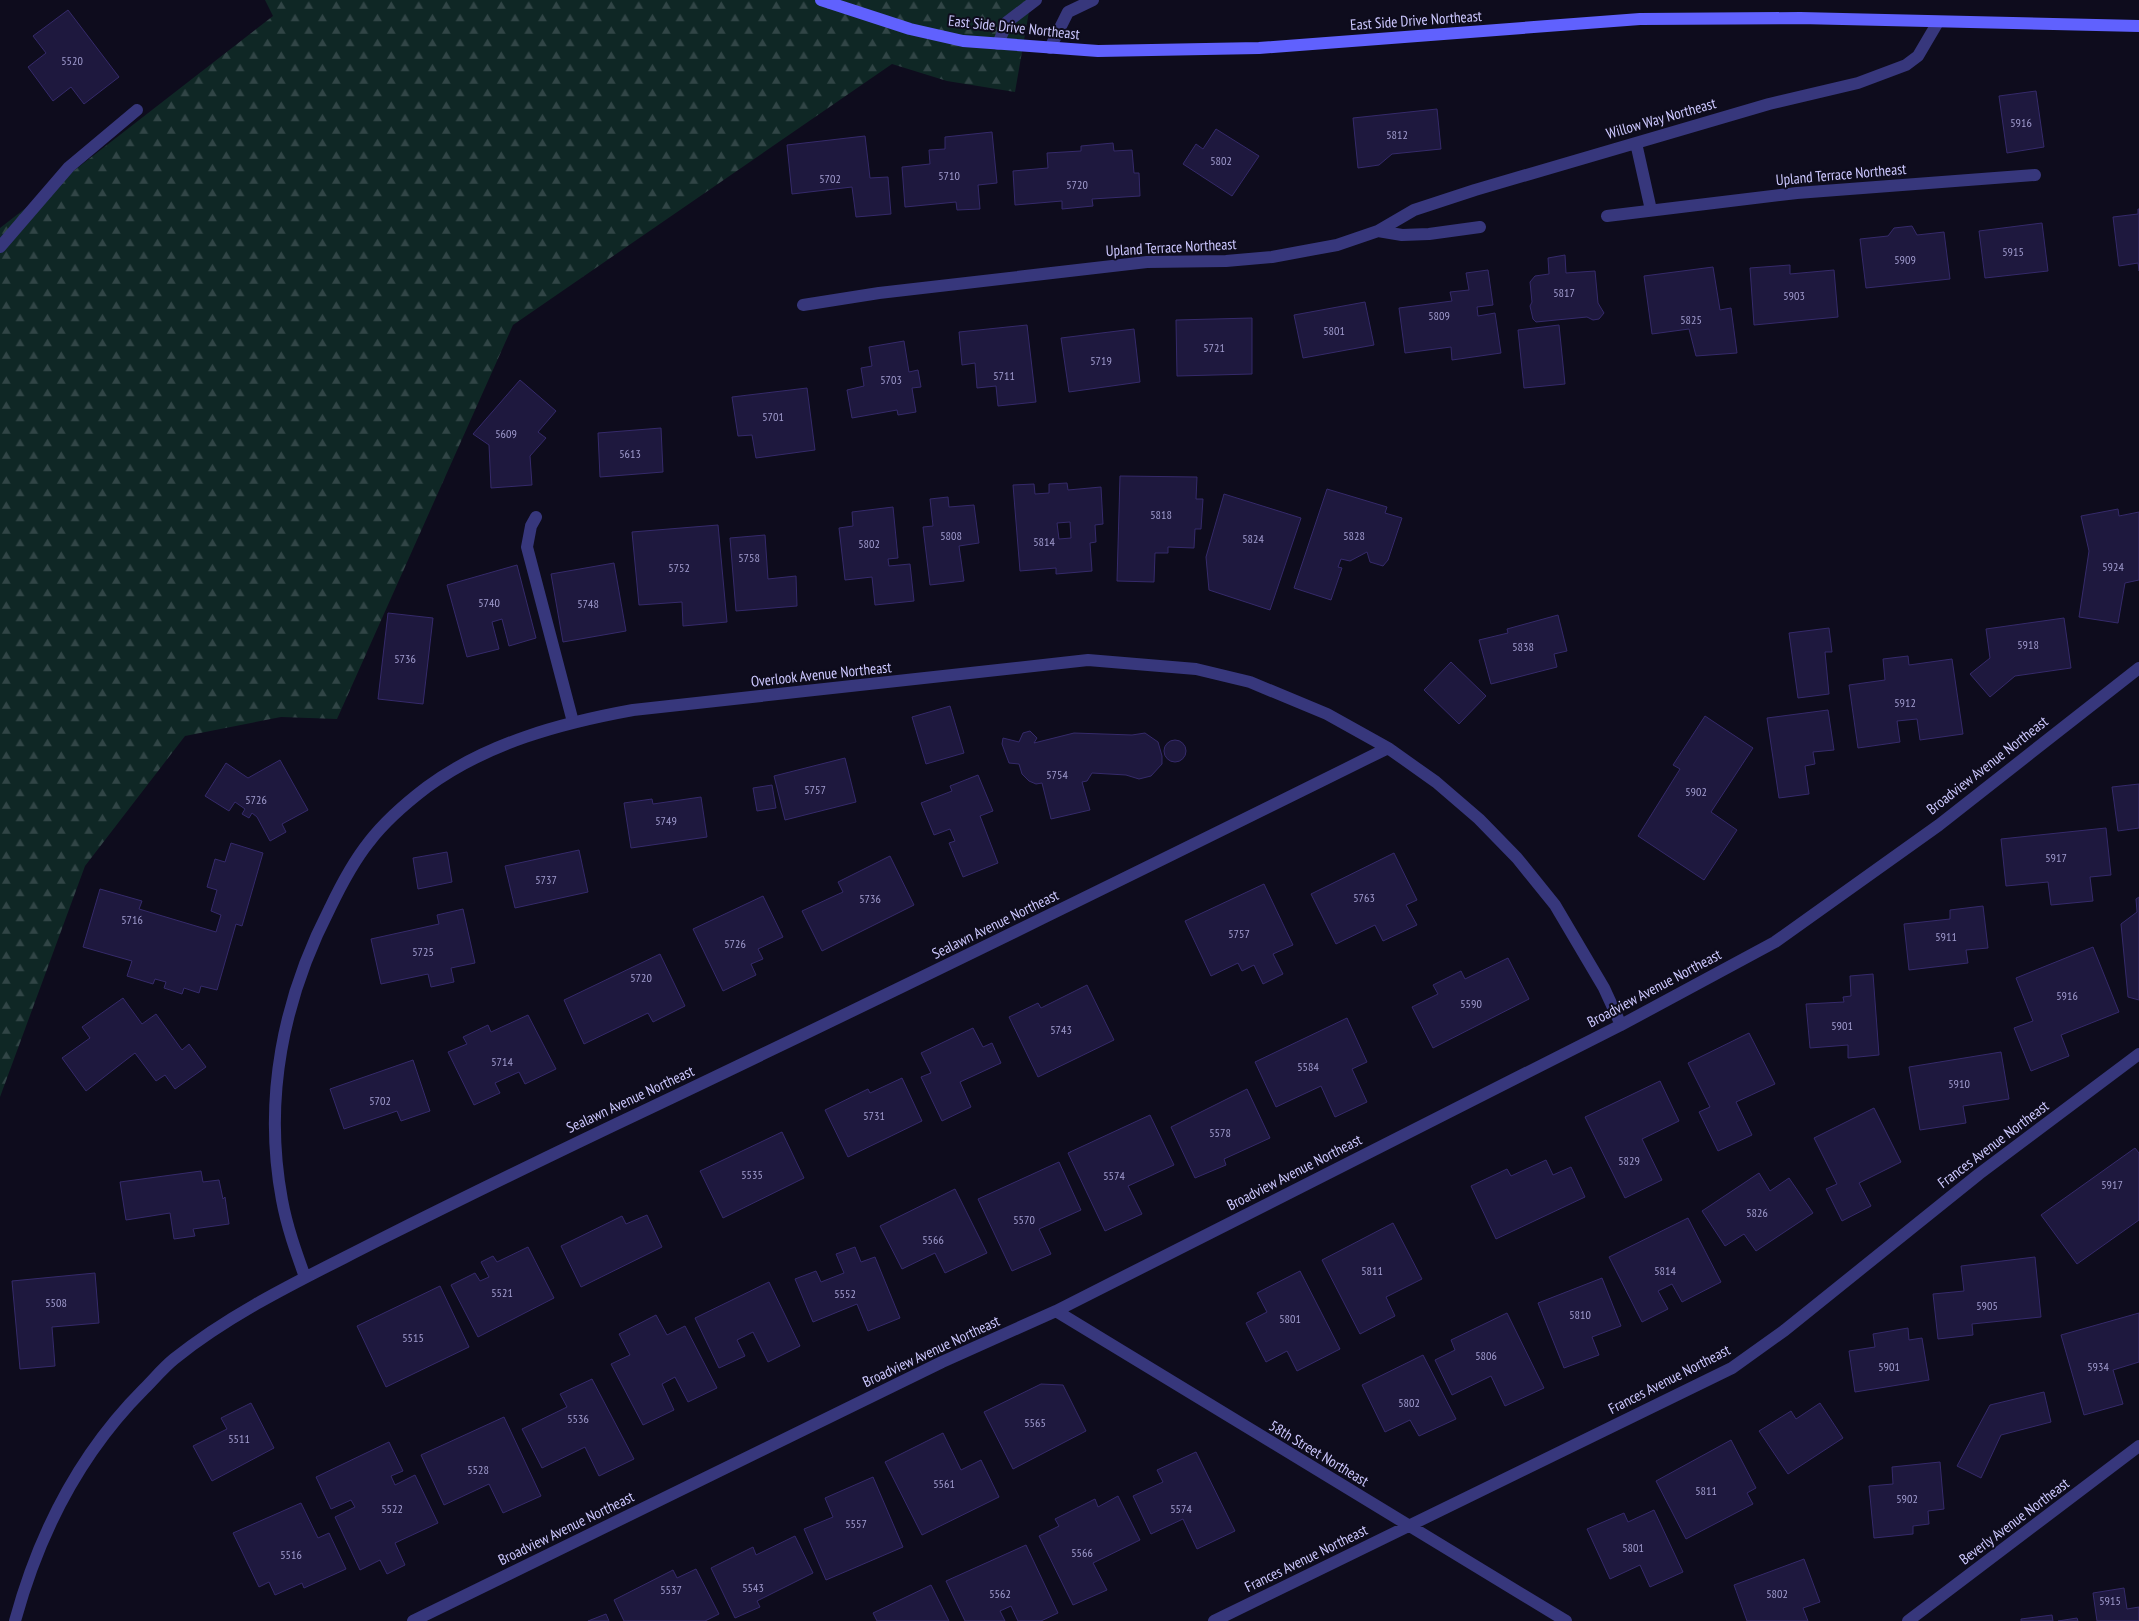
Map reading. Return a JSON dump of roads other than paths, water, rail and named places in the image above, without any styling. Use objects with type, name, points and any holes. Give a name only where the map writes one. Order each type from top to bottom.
[{"type":"main road","name":"East Side Drive Northeast","points":[[821,0],[910,29],[962,42],[1098,51],[1259,48],[1640,19],[1800,18],[2139,26]]},
{"type":"street","points":[[998,44],[1007,22],[1036,0]]},
{"type":"street","points":[[1050,48],[1068,12],[1093,0]]},
{"type":"street","name":"Willow Way Northeast","points":[[1378,232],[1414,210],[1475,190],[1769,104],[1858,84],[1906,65],[1922,51],[1938,22]]},
{"type":"street","points":[[0,247],[69,167],[137,110]]},
{"type":"street","points":[[1636,143],[1651,210]]},
{"type":"street","name":"Upland Terrace Northeast","points":[[1607,216],[1797,194],[2035,175]]},
{"type":"street","name":"Upland Terrace Northeast","points":[[803,305],[879,293],[1147,262],[1226,261],[1272,257],[1337,245],[1378,232],[1402,235],[1429,234],[1480,228]]},
{"type":"street","points":[[536,517],[531,526],[527,547],[573,722]]},
{"type":"street","name":"Overlook Avenue Northeast","points":[[305,1277],[290,1235],[282,1200],[275,1106],[279,1058],[286,1018],[302,970],[319,928],[343,882],[369,842],[396,813],[422,792],[466,764],[542,730],[633,710],[1088,660],[1196,669],[1250,682],[1327,714],[1388,748],[1436,782],[1479,819],[1517,858],[1555,905],[1584,951],[1621,1025]]},
{"type":"street","name":"Broadview Avenue Northeast","points":[[413,1621],[942,1362],[1056,1311],[1621,1025],[1775,942],[1939,824],[2139,668]]},
{"type":"street","name":"Sealawn Avenue Northeast","points":[[15,1621],[25,1584],[48,1530],[69,1486],[96,1442],[130,1403],[171,1361],[231,1317],[305,1277],[532,1164],[909,985],[1388,748]]},
{"type":"street","name":"Frances Avenue Northeast","points":[[1214,1621],[1732,1368],[1785,1330],[1979,1174],[2139,1054]]},
{"type":"street","name":"58th Street Northeast","points":[[1056,1311],[1408,1527],[1566,1621]]},
{"type":"street","name":"Beverly Avenue Northeast","points":[[1908,1621],[2139,1446]]}]
